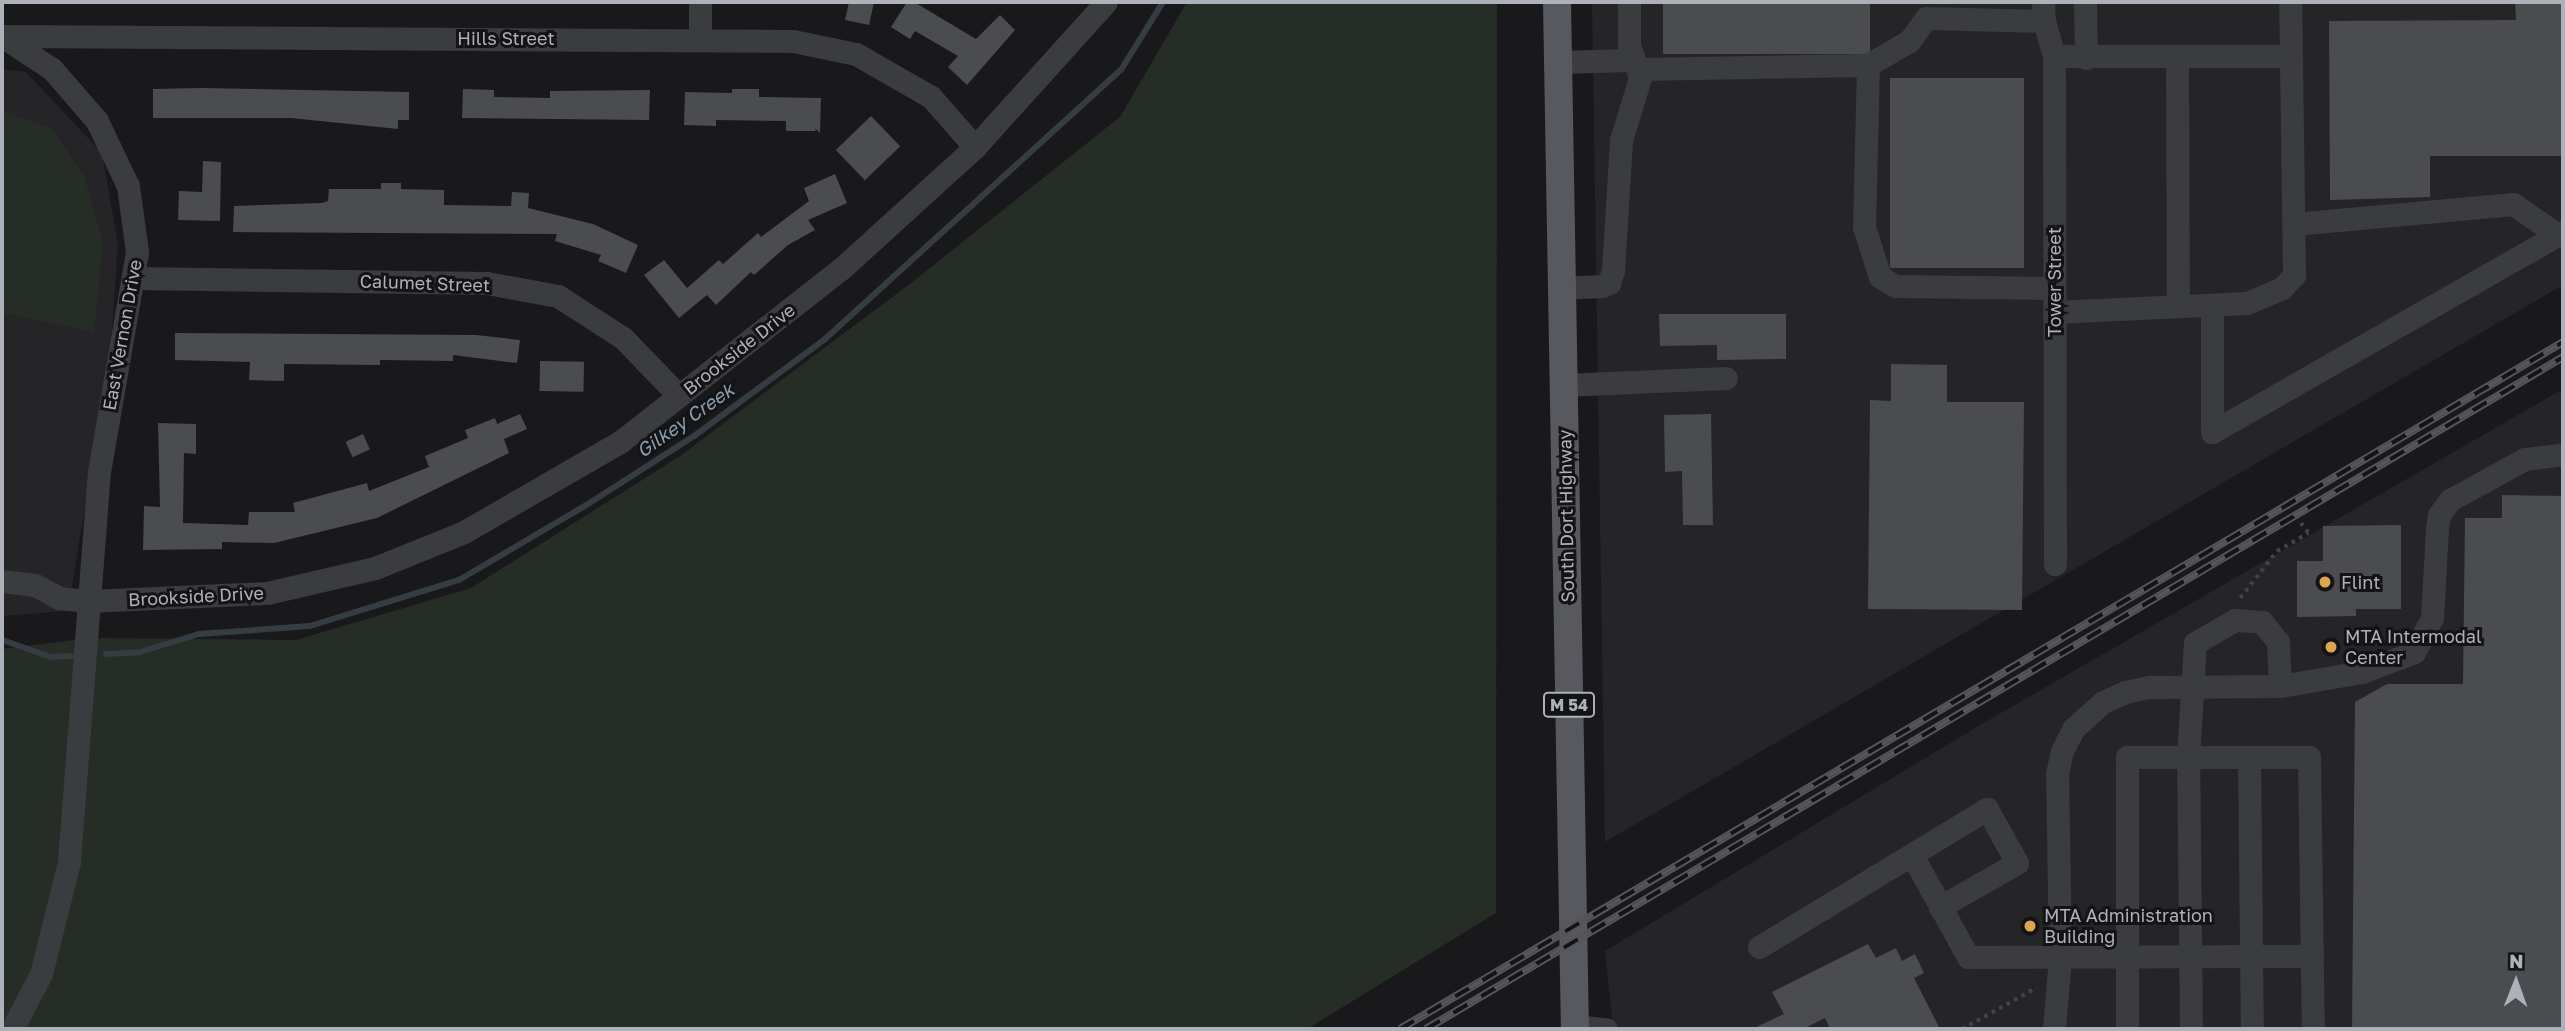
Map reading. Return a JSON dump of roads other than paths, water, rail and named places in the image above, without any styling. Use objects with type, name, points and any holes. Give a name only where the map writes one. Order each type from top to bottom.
[{"type":"main road","name":"South Dort Highway","points":[[1557,2],[1575,1027]]},
{"type":"street","points":[[700,38],[701,2]]},
{"type":"street","name":"Brookside Drive","points":[[2,581],[35,585],[59,598],[88,601],[267,593],[375,568],[464,532],[620,442],[841,269],[975,147],[1106,2]]},
{"type":"street","points":[[1561,288],[1609,283],[1616,251],[1620,140],[1636,98],[1636,64],[1629,2]]},
{"type":"street","points":[[2085,2],[2086,58]]},
{"type":"street","points":[[2054,312],[2247,303],[2282,288],[2294,275],[2290,2]]},
{"type":"street","points":[[1557,62],[1868,65],[1909,41],[1926,10],[2043,11]]},
{"type":"street","name":"Tower Street","points":[[2043,11],[2054,56],[2055,564]]},
{"type":"street","name":"Hills Street","points":[[2,36],[700,38],[793,41],[856,54],[931,97],[975,147]]},
{"type":"street","name":"East Vernon Drive","points":[[2,36],[52,69],[97,121],[128,186],[137,252],[99,471],[88,601],[89,650],[69,862],[41,974],[12,1029]]},
{"type":"street","points":[[2054,56],[2289,56]]},
{"type":"street","points":[[2177,57],[2178,306]]},
{"type":"street","points":[[1868,65],[1864,227],[1880,277],[1895,286],[2054,288]]},
{"type":"street","points":[[2212,304],[2212,432],[2561,233],[2513,204],[2294,224]]},
{"type":"street","name":"Calumet Street","points":[[134,278],[487,283],[558,296],[624,338],[678,396]]},
{"type":"street","points":[[1563,385],[1726,378]]},
{"type":"street","points":[[2054,1029],[2060,958],[2057,774],[2062,751],[2073,729],[2103,702],[2149,687],[2280,686],[2362,672],[2414,652],[2432,618],[2437,528],[2439,515],[2450,500],[2525,459],[2563,454]]},
{"type":"street","points":[[2190,1029],[2188,757],[2190,687],[2195,643],[2235,620],[2262,622],[2278,642],[2280,686]]},
{"type":"street","points":[[2127,1029],[2127,757],[2309,757],[2313,1029]]},
{"type":"street","points":[[2249,757],[2252,1029]]},
{"type":"street","points":[[1759,947],[1987,809],[2017,863],[1940,907]]},
{"type":"street","points":[[1912,855],[1968,957],[2312,956]]},
{"type":"street","points":[[1575,1027],[1606,1029]]},
{"type":"waterway","name":"Gilkey Creek","points":[[106,654],[140,652],[199,634],[310,626],[459,580],[588,504],[694,436],[825,339],[1121,70],[1163,2]]},
{"type":"waterway","name":"Gilkey Creek","points":[[2,640],[51,657],[71,656]]},
{"type":"railway","points":[[1400,1029],[2563,342]]},
{"type":"railway","points":[[1426,1029],[2563,357]]},
{"type":"place","name":"Flint","points":[[2325,582]]},
{"type":"place","name":"MTA Intermodal Center","points":[[2331,647]]},
{"type":"place","name":"MTA Administration Building","points":[[2030,926]]}]
